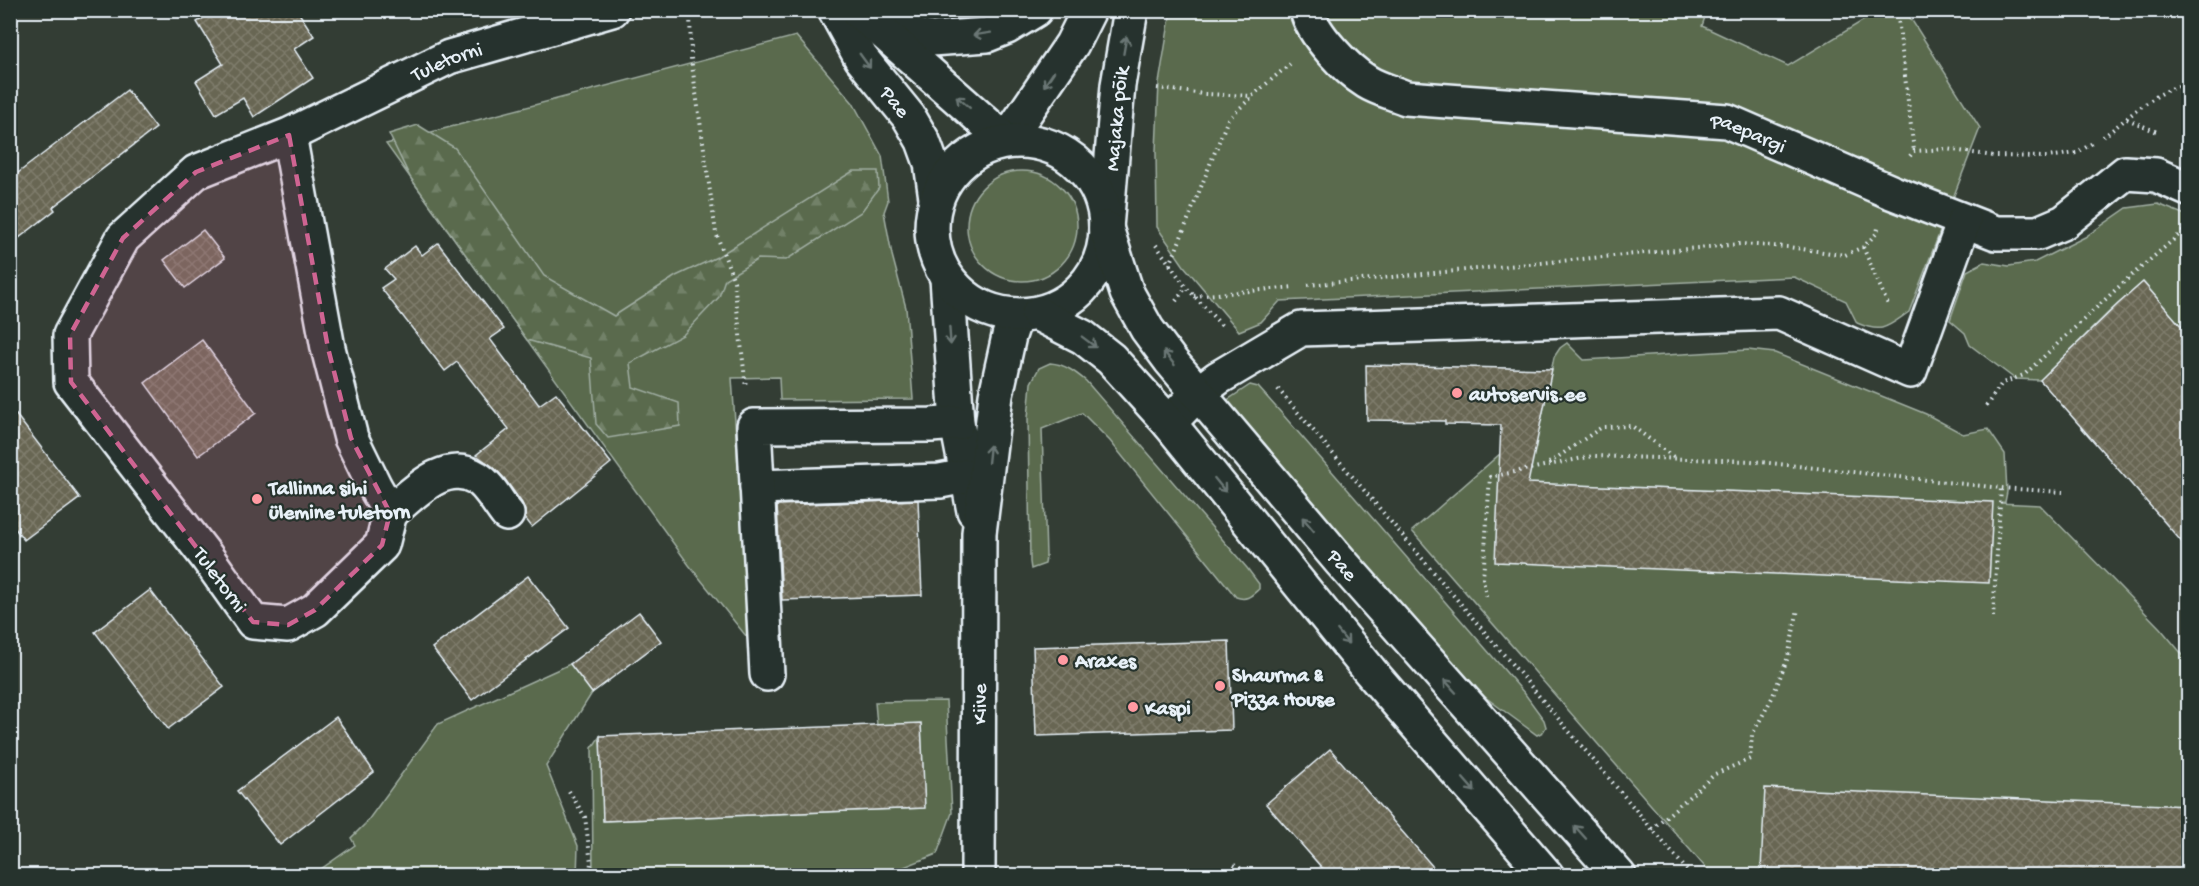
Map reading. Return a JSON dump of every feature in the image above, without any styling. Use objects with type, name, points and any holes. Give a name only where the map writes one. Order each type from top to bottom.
[{"type":"street","name":"Tuletorni","points":[[390,513],[382,545],[315,610],[288,625],[253,622],[71,382],[70,335],[123,238],[196,172],[289,135],[449,57],[612,10]]},
{"type":"street","name":"Pae","points":[[835,10],[861,58],[909,117],[923,141],[931,163],[936,198]]},
{"type":"street","points":[[866,18],[931,39],[987,34],[1007,27],[1035,10]]},
{"type":"street","points":[[1006,141],[1066,53],[1089,10]]},
{"type":"street","name":"Majaka põik","points":[[1106,228],[1118,85],[1131,10]]},
{"type":"street","name":"Pae","points":[[866,18],[1006,141]]},
{"type":"street","name":"Paepargi","points":[[1314,23],[1336,55],[1367,82],[1406,98],[1727,121],[1891,192],[1996,233],[2038,233],[2064,222],[2126,173],[2156,175],[2188,189]]},
{"type":"street","points":[[289,135],[328,348],[351,438],[375,487],[390,513],[441,474],[462,471],[479,479],[507,514]]},
{"type":"street","points":[[1006,141],[1043,144],[1076,161],[1098,192],[1104,209],[1106,228],[1100,259],[1085,285],[1053,309],[1027,315],[998,313],[960,294],[947,278],[937,259],[932,239],[931,218],[936,198],[945,180],[959,164],[981,149],[1006,141]]},
{"type":"street","points":[[1169,423],[1197,393],[1218,378],[1301,329],[1779,313],[1910,371],[1964,221]]},
{"type":"street","name":"Pae","points":[[1106,228],[1127,293],[1147,329],[1197,393],[1341,562],[1619,876]]},
{"type":"street","name":"Kiive","points":[[947,278],[957,423],[979,533]]},
{"type":"street","points":[[1027,315],[1083,337],[1111,359],[1169,423],[1370,671],[1547,876]]},
{"type":"street","name":"Kiive","points":[[978,876],[979,533],[996,396],[1009,336],[1027,315]]},
{"type":"street","points":[[767,674],[754,426],[957,423]]},
{"type":"street","points":[[757,487],[940,481],[966,476]]},
{"type":"path","points":[[690,10],[691,58],[716,233],[734,281],[744,378],[754,426]]},
{"type":"path","points":[[1194,296],[1740,244],[1788,247],[1845,255],[1863,247],[1877,233],[1891,192],[1902,168],[1914,151],[1897,10]]},
{"type":"path","points":[[1170,266],[1228,119],[1252,96],[1314,23]]},
{"type":"path","points":[[1914,151],[1946,149],[2005,156],[2046,157],[2077,153],[2162,94],[2188,84]]},
{"type":"path","points":[[1146,86],[1204,94],[1252,96]]},
{"type":"path","points":[[1986,406],[2002,383],[2024,375],[2188,226]]},
{"type":"path","points":[[1153,238],[1170,266],[1194,296],[1251,358],[1692,876]]},
{"type":"path","points":[[1546,465],[1602,427],[1632,426],[1676,459]]},
{"type":"path","points":[[1486,597],[1483,578],[1490,477],[1593,456],[1751,461],[2001,488],[2063,492]]},
{"type":"path","points":[[1993,617],[2001,488]]},
{"type":"path","points":[[1652,829],[1715,774],[1750,759],[1752,735],[1772,698],[1788,657],[1798,609]]},
{"type":"path","points":[[569,791],[585,817],[591,862],[589,876]]},
{"type":"path","points":[[1234,865],[1255,876]]},
{"type":"highlighted area","points":[[289,135],[328,348],[351,438],[390,513],[382,545],[315,610],[288,625],[253,622],[71,382],[70,335],[123,238],[196,172]]},
{"type":"green space","points":[[1171,11],[1707,11],[1702,26],[1788,66],[1879,11],[1906,11],[1980,128],[1909,312],[1885,327],[1873,328],[1857,323],[1846,301],[1794,277],[1280,301],[1261,322],[1239,331],[1184,266],[1157,227],[1156,151],[1159,83]]},
{"type":"green space","points":[[796,36],[853,103],[882,156],[888,201],[884,212],[892,255],[906,308],[913,399],[780,400],[779,377],[732,378],[750,641],[689,565],[386,144]]},
{"type":"green space","points":[[418,125],[455,148],[544,276],[614,316],[676,276],[717,257],[853,171],[878,171],[879,188],[861,212],[786,260],[758,259],[725,279],[719,297],[683,335],[630,363],[633,387],[679,403],[680,426],[608,438],[596,424],[591,358],[527,340],[410,177],[389,134]]},
{"type":"green space","points":[[1022,171],[1043,175],[1061,187],[1073,205],[1077,226],[1073,247],[1061,265],[1043,277],[1022,281],[1001,277],[983,265],[971,247],[967,226],[971,205],[983,187],[1001,175]]},
{"type":"green space","points":[[2158,204],[2188,216],[2188,334],[2143,282],[2040,380],[2015,379],[1970,345],[1965,333],[1950,320],[1967,271],[1984,262],[2009,266],[2035,262],[2085,237],[2127,208]]},
{"type":"green space","points":[[1567,343],[1584,360],[1748,350],[1775,353],[1926,414],[1963,434],[1988,429],[2005,454],[2007,492],[2005,502],[1999,503],[2040,505],[2160,628],[2188,661],[2188,875],[1712,875],[1412,531],[1542,417],[1554,357]]},
{"type":"green space","points":[[1050,363],[1065,367],[1086,381],[1247,568],[1259,584],[1259,589],[1246,598],[1236,597],[1110,441],[1082,413],[1042,429],[1046,556],[1045,564],[1031,569],[1028,418],[1031,383],[1039,368]]},
{"type":"green space","points":[[1250,385],[1258,387],[1284,416],[1525,694],[1544,720],[1546,727],[1543,732],[1537,735],[1485,697],[1465,679],[1223,403]]},
{"type":"green space","points":[[570,664],[592,693],[546,766],[578,846],[577,875],[311,876],[355,845],[351,838],[366,823],[438,724]]},
{"type":"green space","points":[[946,701],[952,813],[937,854],[884,875],[593,875],[592,748],[600,736],[604,821],[924,808],[921,724],[877,725],[875,702]]},
{"type":"building","points":[[216,10],[297,10],[314,36],[294,49],[313,78],[254,117],[243,98],[216,114],[196,81],[223,64],[197,22]]},
{"type":"building","points":[[127,90],[156,128],[53,207],[55,210],[10,245],[10,179]]},
{"type":"building","points":[[203,230],[225,258],[185,288],[164,260]]},
{"type":"building","points":[[438,243],[504,329],[490,339],[539,405],[556,393],[611,463],[532,527],[525,518],[522,503],[504,478],[476,455],[509,429],[457,362],[445,371],[381,288],[394,279],[385,269],[415,246],[422,255]]},
{"type":"building","points":[[2143,282],[2188,334],[2188,549],[2040,380]]},
{"type":"building","points":[[202,340],[256,413],[198,456],[145,383]]},
{"type":"building","points":[[1366,365],[1552,369],[1528,483],[1993,502],[1989,583],[1495,562],[1501,425],[1445,424],[1445,421],[1367,420]]},
{"type":"building","points":[[10,407],[80,498],[24,540],[10,522]]},
{"type":"building","points":[[918,500],[922,595],[782,600],[777,505]]},
{"type":"building","points":[[528,576],[569,628],[472,700],[432,648]]},
{"type":"building","points":[[150,590],[224,687],[168,729],[95,632]]},
{"type":"building","points":[[639,612],[661,641],[592,693],[570,664]]},
{"type":"building","name":"Kaspi","points":[[1229,641],[1232,730],[1036,736],[1033,647]]},
{"type":"building","points":[[336,717],[374,772],[280,845],[237,791]]},
{"type":"building","points":[[921,723],[925,808],[603,821],[600,736]]},
{"type":"building","points":[[1330,749],[1441,876],[1329,876],[1266,804]]},
{"type":"building","points":[[1765,788],[2188,806],[2188,876],[1885,876],[1761,870]]},
{"type":"place","name":"autoservis.ee","points":[[1457,393]]},
{"type":"place","name":"Tallinna sihi ülemine tuletorn","points":[[257,499]]},
{"type":"place","name":"Araxes","points":[[1063,660]]},
{"type":"place","name":"Shaurma & Pizza House","points":[[1220,686]]},
{"type":"place","name":"Kaspi","points":[[1133,707]]}]
